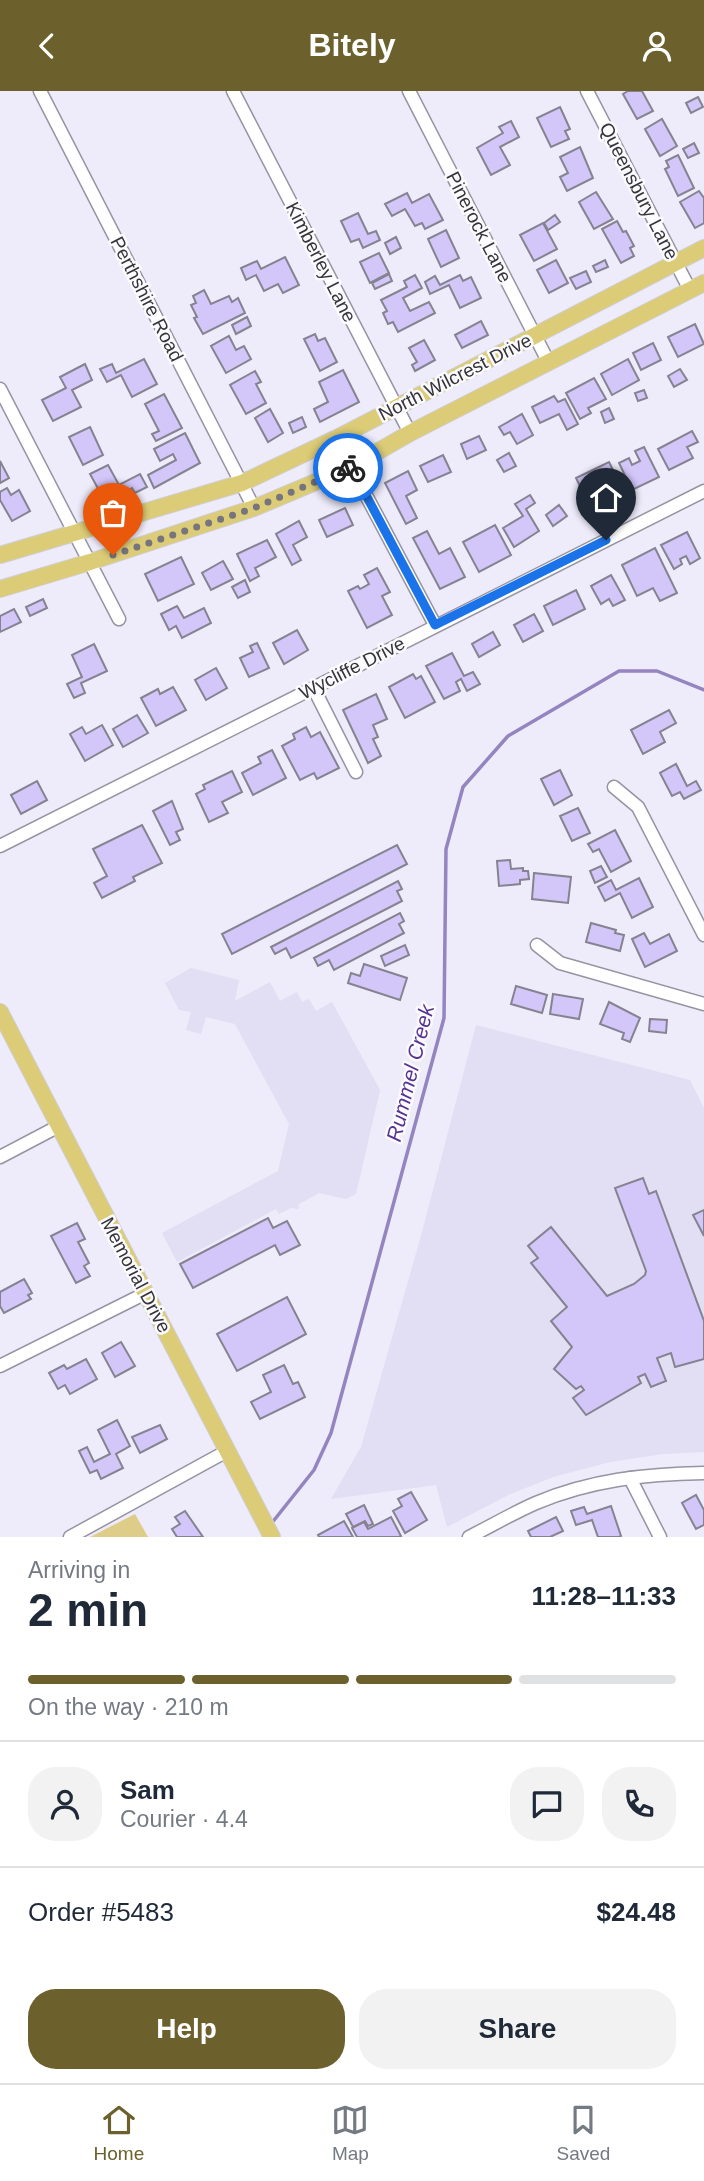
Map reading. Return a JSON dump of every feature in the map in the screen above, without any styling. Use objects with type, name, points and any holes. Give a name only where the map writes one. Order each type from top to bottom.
[{"type":"main road","name":"North Wilcrest Drive","points":[[0,555],[75,535],[242,483],[704,248]]},
{"type":"main road","name":"North Wilcrest Drive","points":[[0,589],[254,508],[351,467],[410,433],[697,287]]},
{"type":"main road","name":"Memorial Drive","points":[[0,1012],[272,1537]]},
{"type":"street","name":"Perthshire Road","points":[[40,91],[254,508]]},
{"type":"street","name":"Kimberley Lane","points":[[233,91],[410,433]]},
{"type":"street","name":"Pinerock Lane","points":[[409,91],[549,363]]},
{"type":"street","name":"Queensbury Lane","points":[[587,91],[676,263],[697,287]]},
{"type":"street","points":[[0,389],[119,619]]},
{"type":"street","points":[[351,467],[435,625]]},
{"type":"street","name":"Wycliffe Drive","points":[[0,846],[704,491]]},
{"type":"street","points":[[313,689],[356,772]]},
{"type":"street","points":[[614,787],[638,807],[704,935]]},
{"type":"street","points":[[537,945],[560,963],[704,1004]]},
{"type":"street","points":[[0,1157],[59,1126]]},
{"type":"street","points":[[0,1366],[146,1293]]},
{"type":"street","points":[[70,1537],[228,1451]]},
{"type":"street","points":[[471,1537],[535,1503],[599,1482],[704,1473]]},
{"type":"street","points":[[630,1478],[660,1537]]},
{"type":"shaded area","points":[[191,968],[239,980],[235,1001],[270,982],[280,1001],[297,992],[302,1002],[309,999],[316,1011],[332,1002],[380,1090],[356,1194],[346,1199],[319,1193],[299,1204],[298,1209],[291,1208],[279,1214],[276,1209],[177,1262],[162,1233],[278,1171],[289,1124],[235,1024],[206,1017],[201,1034],[186,1030],[191,1012],[179,1010],[165,983]]},
{"type":"shaded area","points":[[476,1025],[690,1080],[704,1108],[704,1452],[663,1454],[610,1462],[553,1477],[508,1495],[447,1527],[436,1485],[331,1499],[361,1447],[422,1232]]},
{"type":"shaded area","points":[[135,1514],[148,1537],[90,1537]]},
{"type":"building","points":[[628,91],[642,91],[653,111],[637,119],[623,94]]},
{"type":"building","points":[[698,97],[703,107],[691,113],[686,103]]},
{"type":"building","points":[[560,107],[570,129],[565,131],[569,139],[551,147],[537,118]]},
{"type":"building","points":[[662,119],[677,146],[660,156],[645,129]]},
{"type":"building","points":[[511,121],[519,137],[500,147],[510,165],[491,175],[477,148],[503,133],[499,127]]},
{"type":"building","points":[[694,143],[699,153],[688,158],[683,149]]},
{"type":"building","points":[[580,147],[593,178],[567,191],[560,177],[568,173],[560,157]]},
{"type":"building","points":[[678,155],[694,188],[678,196],[665,169],[669,167],[666,161]]},
{"type":"building","points":[[699,191],[704,198],[704,223],[695,228],[680,202]]},
{"type":"building","points":[[596,192],[613,219],[594,229],[579,202]]},
{"type":"building","points":[[407,193],[412,203],[429,194],[443,220],[425,229],[422,223],[415,226],[405,209],[392,216],[385,204]]},
{"type":"building","points":[[358,213],[368,234],[376,231],[380,240],[363,248],[359,239],[351,242],[341,221]]},
{"type":"building","points":[[555,215],[560,222],[548,230],[544,223]]},
{"type":"building","points":[[617,221],[634,246],[630,248],[634,256],[621,263],[602,229]]},
{"type":"building","points":[[543,223],[557,249],[534,261],[520,235]]},
{"type":"building","points":[[446,230],[459,258],[441,267],[428,239]]},
{"type":"building","points":[[396,237],[401,248],[390,254],[385,243]]},
{"type":"building","points":[[379,253],[389,273],[370,283],[360,262]]},
{"type":"building","points":[[285,257],[299,285],[283,293],[278,284],[264,291],[256,275],[246,280],[241,268],[257,261],[261,269]]},
{"type":"building","points":[[556,260],[568,283],[549,293],[537,270]]},
{"type":"building","points":[[605,260],[608,267],[596,272],[593,266]]},
{"type":"building","points":[[586,271],[591,282],[576,289],[570,278]]},
{"type":"building","points":[[389,274],[392,281],[375,289],[372,283]]},
{"type":"building","points":[[415,275],[422,288],[403,298],[410,311],[429,302],[435,313],[398,332],[393,322],[388,324],[383,313],[387,311],[381,300],[407,287],[404,281]]},
{"type":"building","points":[[460,275],[463,281],[471,277],[481,298],[460,308],[449,285],[430,294],[425,282],[435,276],[440,285]]},
{"type":"building","points":[[204,290],[211,304],[229,296],[232,302],[238,298],[245,313],[203,334],[194,318],[197,317],[191,305],[196,303],[193,296]]},
{"type":"building","points":[[247,317],[251,326],[236,334],[232,325]]},
{"type":"building","points":[[481,321],[488,335],[462,348],[455,335]]},
{"type":"building","points":[[695,324],[704,344],[678,357],[668,337]]},
{"type":"building","points":[[315,334],[318,341],[325,338],[337,362],[320,371],[304,339]]},
{"type":"building","points":[[229,336],[236,350],[244,346],[251,359],[226,373],[211,346]]},
{"type":"building","points":[[424,340],[435,360],[415,371],[412,365],[417,362],[409,348]]},
{"type":"building","points":[[653,343],[661,360],[641,370],[633,353]]},
{"type":"building","points":[[144,359],[157,384],[132,397],[121,375],[107,382],[100,369],[112,364],[116,373]]},
{"type":"building","points":[[628,359],[639,380],[612,395],[601,374]]},
{"type":"building","points":[[85,364],[92,380],[72,390],[81,407],[53,421],[42,400],[66,388],[60,377]]},
{"type":"building","points":[[680,369],[687,380],[674,387],[668,376]]},
{"type":"building","points":[[343,370],[359,402],[320,422],[314,409],[328,402],[319,382]]},
{"type":"building","points":[[255,371],[261,382],[256,384],[266,403],[246,414],[230,385]]},
{"type":"building","points":[[594,378],[606,399],[588,408],[591,413],[580,419],[566,393]]},
{"type":"building","points":[[644,390],[647,398],[638,401],[635,393]]},
{"type":"building","points":[[164,394],[182,428],[156,441],[152,434],[159,431],[145,404]]},
{"type":"building","points":[[554,396],[558,402],[565,399],[578,424],[567,430],[559,414],[540,423],[532,407]]},
{"type":"building","points":[[609,408],[614,419],[605,423],[601,412]]},
{"type":"building","points":[[270,409],[283,433],[268,442],[255,418]]},
{"type":"building","points":[[522,414],[533,435],[517,444],[510,432],[504,435],[499,427]]},
{"type":"building","points":[[302,417],[306,427],[293,433],[289,423]]},
{"type":"building","points":[[90,427],[103,455],[83,465],[69,437]]},
{"type":"building","points":[[692,431],[698,442],[687,447],[693,458],[669,470],[658,449]]},
{"type":"building","points":[[185,433],[200,463],[154,488],[148,475],[176,460],[173,454],[160,461],[154,449]]},
{"type":"building","points":[[479,436],[486,450],[467,459],[461,444]]},
{"type":"building","points":[[644,447],[659,477],[632,490],[619,463],[629,458],[632,465],[640,461],[635,451]]},
{"type":"building","points":[[509,453],[516,466],[504,472],[497,460]]},
{"type":"building","points":[[443,455],[451,472],[428,482],[420,466]]},
{"type":"building","points":[[0,461],[9,478],[0,483]]},
{"type":"building","points":[[609,462],[625,494],[590,507],[576,478]]},
{"type":"building","points":[[108,465],[119,485],[140,474],[147,487],[135,493],[132,488],[106,503],[90,474]]},
{"type":"building","points":[[408,471],[417,490],[406,496],[417,518],[406,524],[385,483]]},
{"type":"building","points":[[7,488],[11,495],[19,490],[30,511],[12,521],[0,500],[0,492]]},
{"type":"building","points":[[530,495],[535,503],[526,509],[539,531],[514,547],[503,528],[523,516],[515,504]]},
{"type":"building","points":[[559,505],[567,516],[553,526],[546,515]]},
{"type":"building","points":[[345,508],[353,525],[327,537],[319,520]]},
{"type":"building","points":[[299,521],[307,537],[293,545],[301,560],[292,565],[276,534]]},
{"type":"building","points":[[495,525],[511,555],[479,572],[463,542]]},
{"type":"building","points":[[427,531],[439,554],[450,548],[465,577],[440,589],[413,538]]},
{"type":"building","points":[[687,532],[700,558],[690,564],[686,556],[680,559],[682,564],[674,569],[661,545]]},
{"type":"building","points":[[267,540],[276,557],[255,568],[259,576],[250,581],[237,554]]},
{"type":"building","points":[[655,548],[677,593],[660,601],[653,588],[637,596],[622,565]]},
{"type":"building","points":[[181,557],[194,584],[158,601],[145,574]]},
{"type":"building","points":[[223,561],[233,579],[211,590],[202,573]]},
{"type":"building","points":[[377,568],[390,592],[382,596],[392,615],[367,628],[348,591],[369,584],[364,575]]},
{"type":"building","points":[[611,575],[625,600],[613,606],[609,599],[601,604],[591,586]]},
{"type":"building","points":[[245,580],[250,592],[238,598],[232,587]]},
{"type":"building","points":[[576,590],[585,609],[553,625],[544,606]]},
{"type":"building","points":[[43,599],[47,608],[30,616],[26,607]]},
{"type":"building","points":[[177,606],[184,618],[204,608],[211,623],[182,638],[176,626],[169,630],[161,614]]},
{"type":"building","points":[[14,609],[21,622],[0,632],[0,616]]},
{"type":"building","points":[[534,614],[543,631],[523,642],[514,625]]},
{"type":"building","points":[[297,630],[308,650],[284,664],[273,643]]},
{"type":"building","points":[[493,632],[500,645],[479,657],[472,644]]},
{"type":"building","points":[[257,643],[269,668],[249,677],[240,658],[253,652],[250,646]]},
{"type":"building","points":[[94,644],[107,671],[81,683],[85,693],[74,698],[67,684],[82,677],[72,655]]},
{"type":"building","points":[[452,653],[464,676],[473,672],[480,684],[467,691],[461,679],[456,682],[460,691],[444,699],[426,666]]},
{"type":"building","points":[[216,668],[227,688],[206,700],[195,680]]},
{"type":"building","points":[[413,674],[416,679],[421,676],[435,702],[405,718],[389,687]]},
{"type":"building","points":[[173,687],[186,710],[156,726],[141,698],[158,689],[160,694]]},
{"type":"building","points":[[376,694],[387,719],[373,725],[378,737],[373,739],[381,756],[368,763],[343,710]]},
{"type":"building","points":[[669,710],[676,723],[660,732],[665,742],[643,754],[631,730]]},
{"type":"building","points":[[137,715],[148,733],[123,747],[113,729]]},
{"type":"building","points":[[102,725],[113,745],[85,761],[70,734],[82,727],[86,734]]},
{"type":"building","points":[[306,727],[311,737],[320,732],[339,768],[317,779],[314,773],[300,780],[282,746],[295,739],[293,734]]},
{"type":"building","points":[[272,750],[286,778],[253,795],[242,773],[261,763],[258,757]]},
{"type":"building","points":[[676,764],[687,786],[696,781],[701,790],[684,799],[680,792],[672,796],[660,773]]},
{"type":"building","points":[[560,770],[572,795],[554,805],[541,779]]},
{"type":"building","points":[[232,771],[242,792],[222,802],[228,813],[209,822],[196,794],[205,789],[203,785]]},
{"type":"building","points":[[37,781],[47,800],[21,814],[11,795]]},
{"type":"building","points":[[172,801],[183,829],[176,832],[180,840],[170,845],[153,811]]},
{"type":"building","points":[[578,808],[590,833],[572,841],[560,816]]},
{"type":"building","points":[[142,825],[162,863],[133,877],[135,881],[102,898],[94,883],[107,876],[93,849]]},
{"type":"building","points":[[615,830],[631,861],[611,872],[599,849],[593,852],[588,844]]},
{"type":"building","points":[[397,845],[407,864],[232,954],[222,934]]},
{"type":"building","points":[[510,860],[511,869],[523,868],[523,871],[528,871],[529,879],[520,880],[520,884],[499,886],[497,861]]},
{"type":"building","points":[[601,866],[607,877],[595,883],[590,871]]},
{"type":"building","points":[[534,873],[571,877],[568,903],[532,899]]},
{"type":"building","points":[[639,878],[653,907],[632,918],[620,893],[605,901],[598,887],[611,880],[616,890]]},
{"type":"building","points":[[398,881],[402,889],[397,891],[402,901],[291,958],[286,948],[275,954],[271,947]]},
{"type":"building","points":[[400,913],[404,921],[399,924],[404,933],[334,970],[329,960],[318,966],[314,958]]},
{"type":"building","points":[[591,923],[624,935],[620,951],[586,942]]},
{"type":"building","points":[[644,933],[650,944],[669,934],[677,951],[645,967],[632,939]]},
{"type":"building","points":[[405,945],[409,955],[385,966],[381,956]]},
{"type":"building","points":[[364,964],[407,978],[400,1000],[348,983],[351,973],[360,976]]},
{"type":"building","points":[[516,986],[547,995],[542,1013],[511,1004]]},
{"type":"building","points":[[553,994],[583,999],[579,1019],[550,1014]]},
{"type":"building","points":[[609,1002],[640,1018],[630,1042],[622,1039],[624,1033],[600,1024]]},
{"type":"building","points":[[650,1019],[667,1020],[666,1033],[649,1031]]},
{"type":"building","points":[[643,1178],[649,1194],[656,1191],[704,1321],[704,1359],[675,1367],[671,1353],[657,1358],[666,1381],[651,1387],[645,1374],[638,1377],[641,1383],[586,1415],[573,1398],[584,1390],[581,1386],[576,1389],[554,1369],[572,1347],[551,1321],[567,1307],[531,1263],[538,1258],[528,1246],[551,1227],[607,1296],[634,1284],[646,1271],[615,1188]]},
{"type":"building","points":[[704,1210],[704,1236],[693,1215]]},
{"type":"building","points":[[268,1218],[273,1228],[287,1221],[300,1245],[280,1255],[275,1245],[193,1288],[180,1264]]},
{"type":"building","points":[[77,1223],[85,1239],[78,1242],[89,1263],[84,1266],[90,1276],[76,1283],[51,1236]]},
{"type":"building","points":[[24,1279],[32,1293],[28,1295],[31,1299],[4,1313],[0,1306],[0,1292]]},
{"type":"building","points":[[287,1297],[306,1334],[237,1371],[217,1334]]},
{"type":"building","points":[[121,1342],[135,1366],[115,1377],[102,1353]]},
{"type":"building","points":[[86,1359],[97,1379],[70,1394],[65,1385],[58,1389],[49,1373],[64,1365],[67,1369]]},
{"type":"building","points":[[284,1365],[293,1384],[298,1382],[305,1397],[260,1419],[251,1402],[271,1392],[263,1375]]},
{"type":"building","points":[[117,1420],[130,1446],[116,1454],[123,1468],[101,1479],[97,1470],[90,1473],[79,1451],[87,1447],[94,1462],[110,1454],[98,1430]]},
{"type":"building","points":[[160,1425],[167,1439],[140,1453],[132,1437]]},
{"type":"building","points":[[411,1492],[427,1520],[405,1533],[393,1511],[402,1506],[398,1499]]},
{"type":"building","points":[[696,1495],[704,1510],[704,1525],[696,1529],[682,1503]]},
{"type":"building","points":[[364,1505],[373,1524],[368,1526],[365,1521],[353,1527],[346,1514]]},
{"type":"building","points":[[611,1506],[621,1536],[619,1537],[598,1537],[592,1520],[576,1525],[571,1511],[584,1507],[587,1514]]},
{"type":"building","points":[[185,1511],[203,1537],[177,1537],[172,1529],[180,1524],[175,1517]]},
{"type":"building","points":[[391,1517],[401,1536],[399,1537],[357,1537],[352,1528],[364,1522],[368,1529]]},
{"type":"building","points":[[556,1517],[563,1531],[550,1537],[531,1537],[528,1531]]},
{"type":"building","points":[[344,1521],[353,1537],[319,1537],[318,1535]]},
{"type":"waterway","name":"Rummel Creek","points":[[271,1524],[314,1470],[331,1433],[444,1018],[446,849],[463,787],[508,736],[619,671],[657,671],[704,690]]},
{"type":"way so far","points":[[113,555],[254,508],[348,468]]},
{"type":"route","points":[[348,468],[351,467],[435,625],[606,540]]}]
